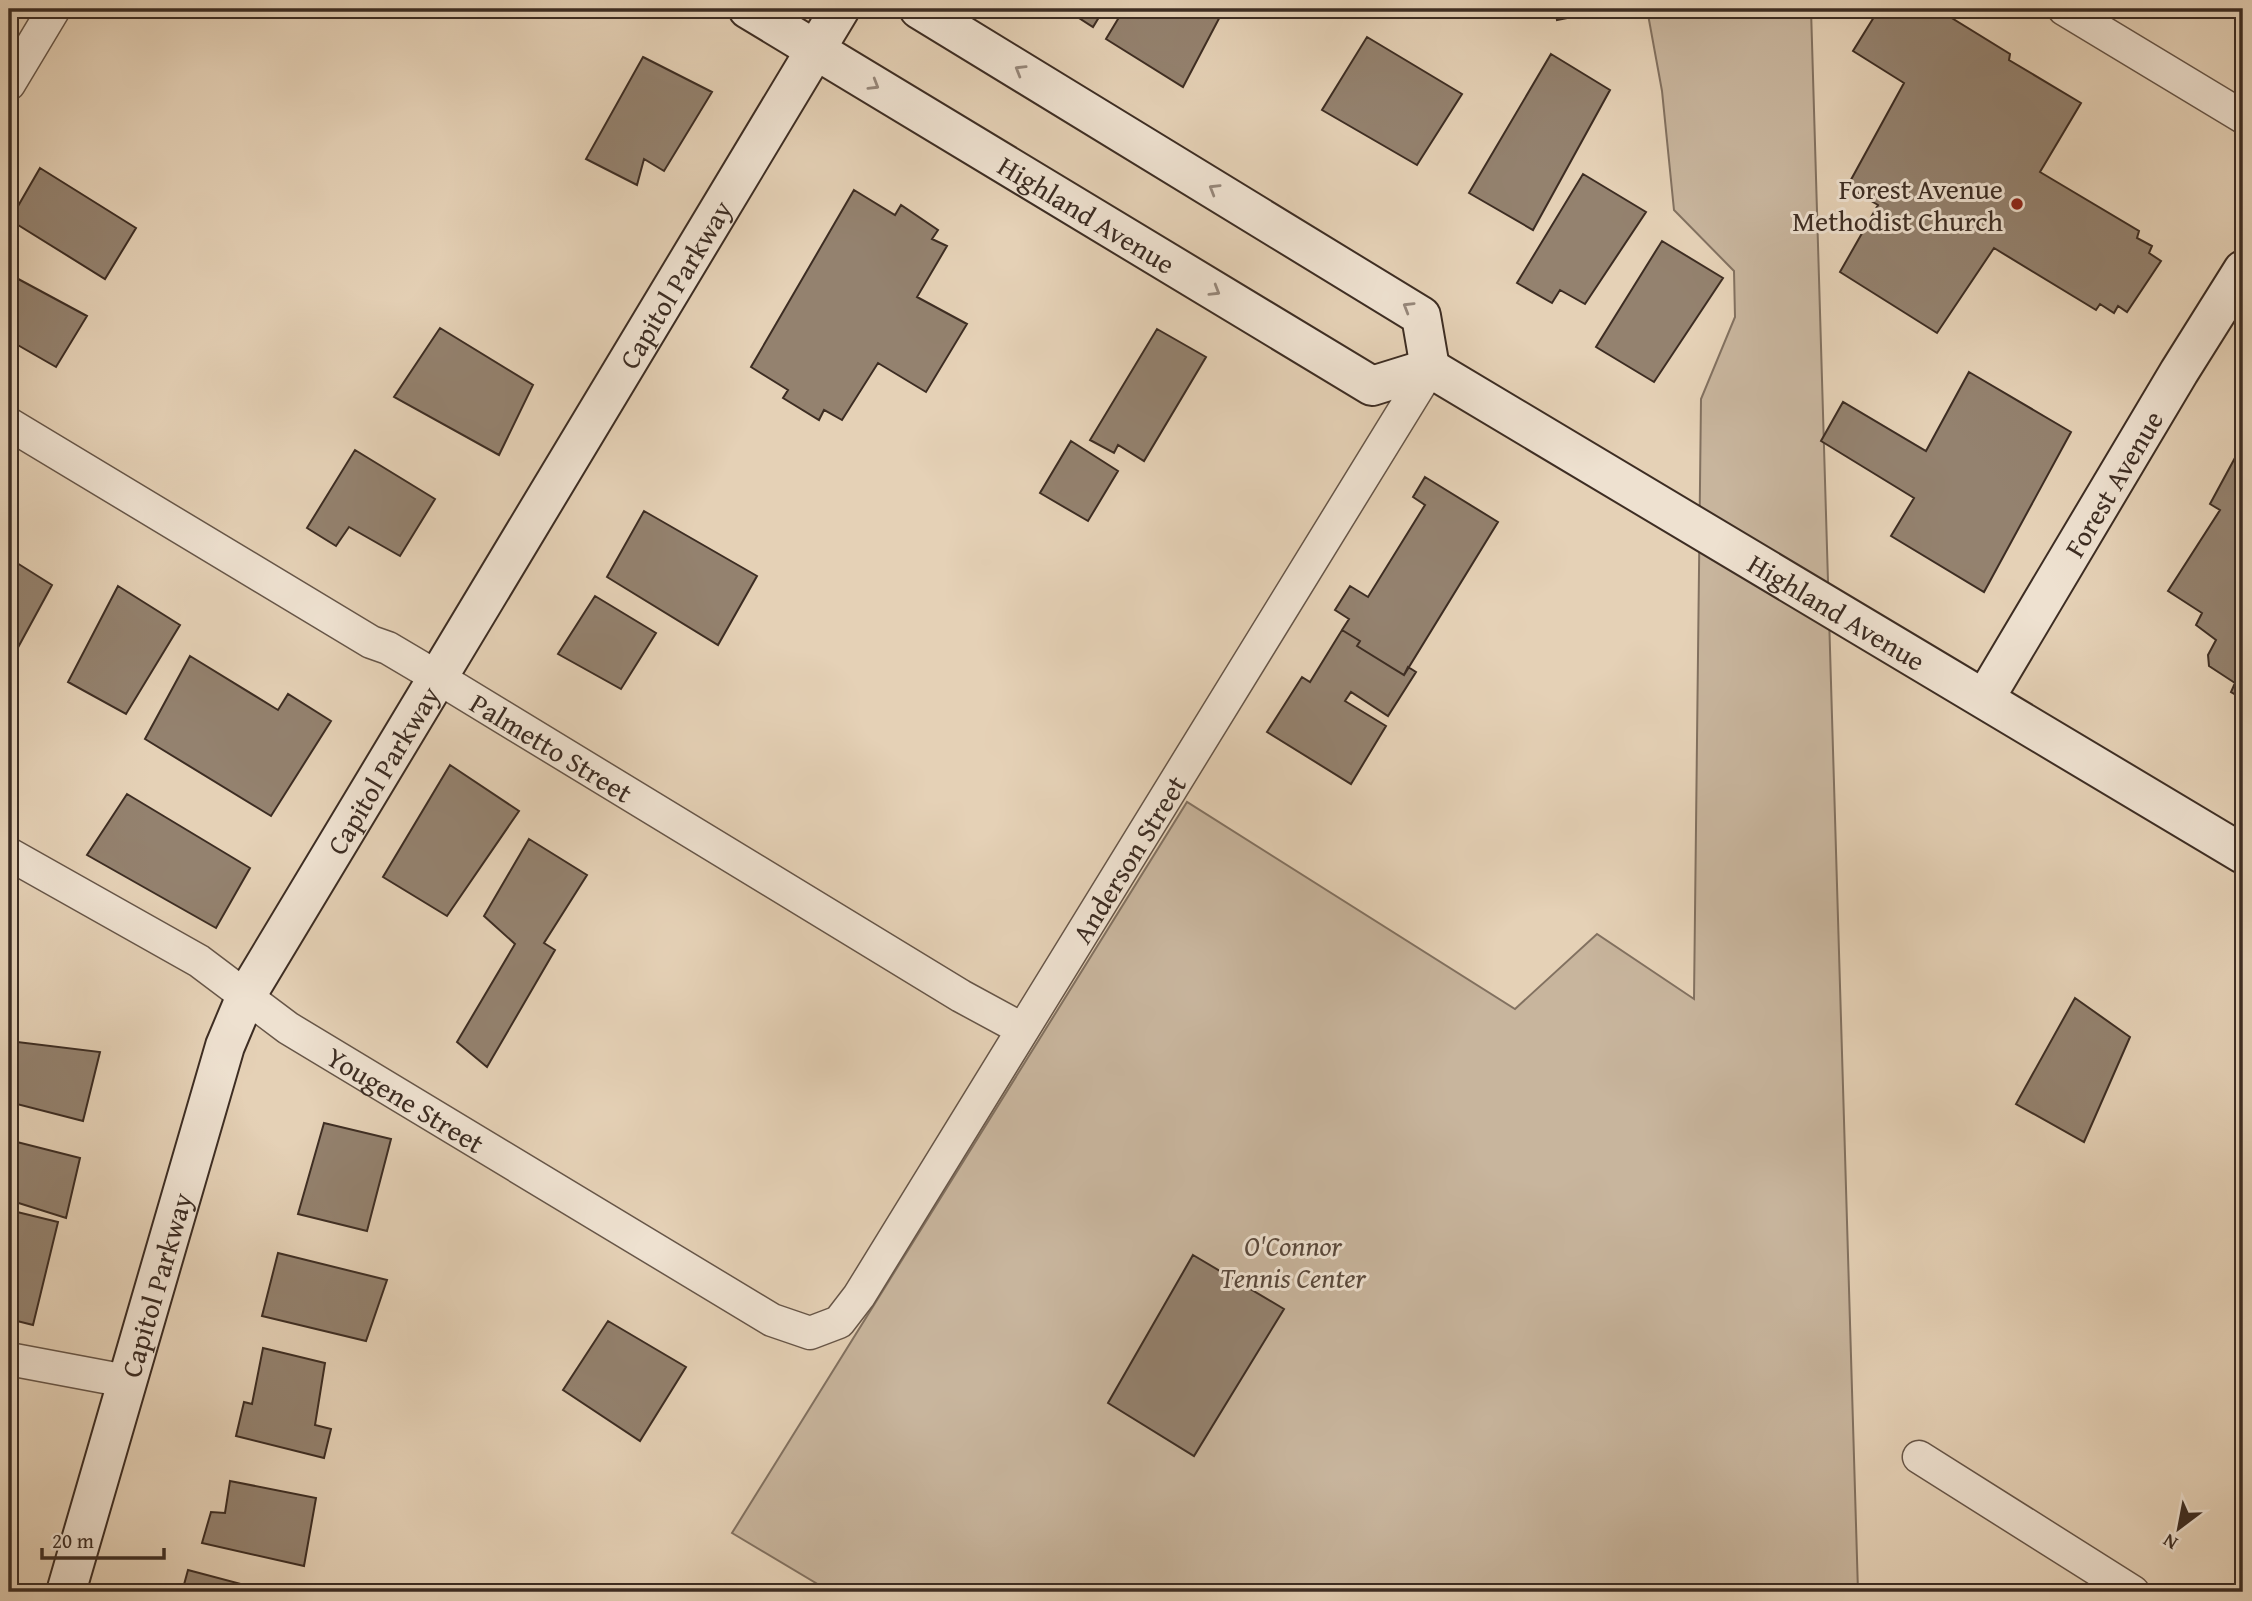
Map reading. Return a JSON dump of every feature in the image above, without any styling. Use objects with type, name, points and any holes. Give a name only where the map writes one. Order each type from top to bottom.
[{"type":"main road","name":"Highland Avenue","points":[[748,9],[1372,386],[1430,368],[2243,854]]},
{"type":"main road","name":"Capitol Parkway","points":[[66,1592],[225,1046],[246,996],[840,9]]},
{"type":"main road","points":[[919,9],[1421,316],[1430,368]]},
{"type":"main road","name":"Forest Avenue","points":[[1985,698],[2179,372],[2243,270]]},
{"type":"street","points":[[9,84],[54,9]]},
{"type":"street","points":[[2064,9],[2243,117]]},
{"type":"street","name":"Anderson Street","points":[[810,1332],[839,1322],[859,1296],[1430,368]]},
{"type":"street","name":"Palmetto Street","points":[[9,424],[371,642],[388,648],[437,677],[961,996],[1022,1029]]},
{"type":"street","name":"Yougene Street","points":[[9,854],[199,961],[288,1028],[772,1320],[810,1332]]},
{"type":"street","points":[[9,1359],[126,1381]]},
{"type":"street","points":[[1919,1457],[2133,1592]]},
{"type":"green space","name":"O'Connor Tennis Center","points":[[1647,9],[1811,9],[1858,1592],[831,1592],[732,1533],[1187,802],[1515,1009],[1597,934],[1694,999],[1701,399],[1735,317],[1734,271],[1674,210],[1662,91]]},
{"type":"building","points":[[1065,9],[1104,9],[1093,27]]},
{"type":"building","points":[[1124,9],[1224,9],[1183,87],[1106,39]]},
{"type":"building","points":[[1555,9],[1612,9],[1557,20]]},
{"type":"building","points":[[1879,9],[1937,9],[2010,54],[2009,60],[2081,103],[2040,172],[2139,231],[2137,238],[2152,246],[2149,253],[2161,261],[2127,312],[2118,306],[2114,313],[2100,304],[2096,310],[1994,248],[1937,333],[1840,272],[1878,205],[1847,187],[1904,83],[1853,51]]},
{"type":"building","points":[[1367,37],[1462,94],[1417,165],[1322,110]]},
{"type":"building","points":[[1551,54],[1610,90],[1533,230],[1469,193]]},
{"type":"building","points":[[643,57],[712,92],[664,171],[644,159],[637,185],[586,159]]},
{"type":"building","points":[[40,168],[136,228],[105,279],[10,220]]},
{"type":"building","points":[[1583,174],[1646,212],[1585,304],[1560,290],[1552,303],[1517,283]]},
{"type":"building","points":[[854,190],[895,215],[901,205],[938,230],[932,239],[947,246],[917,297],[967,324],[926,392],[878,363],[842,420],[824,410],[819,420],[783,398],[788,390],[751,367]]},
{"type":"building","points":[[1662,241],[1723,278],[1654,382],[1596,347]]},
{"type":"building","points":[[9,274],[87,316],[56,367],[9,340]]},
{"type":"building","points":[[440,328],[533,385],[499,455],[394,397]]},
{"type":"building","points":[[1157,329],[1206,357],[1144,461],[1118,445],[1114,453],[1090,440]]},
{"type":"building","points":[[1969,372],[2071,432],[1984,592],[1891,536],[1914,498],[1821,441],[1843,402],[1926,451]]},
{"type":"building","points":[[1071,441],[1118,471],[1088,521],[1040,493]]},
{"type":"building","points":[[2243,443],[2243,699],[2231,692],[2235,683],[2209,666],[2208,655],[2216,640],[2196,625],[2202,613],[2168,591],[2220,510],[2210,504]]},
{"type":"building","points":[[355,450],[435,499],[400,556],[349,527],[336,546],[307,528]]},
{"type":"building","points":[[1425,477],[1498,522],[1404,675],[1357,646],[1360,641],[1342,630],[1349,619],[1335,610],[1350,586],[1368,597],[1425,505],[1413,497]]},
{"type":"building","points":[[644,511],[757,576],[718,645],[607,577]]},
{"type":"building","points":[[17,563],[52,585],[9,664],[9,578]]},
{"type":"building","points":[[118,586],[180,625],[126,714],[68,682]]},
{"type":"building","points":[[595,596],[656,633],[621,689],[558,654]]},
{"type":"building","points":[[1342,630],[1360,641],[1357,646],[1404,675],[1408,667],[1416,672],[1388,716],[1351,692],[1345,701],[1386,726],[1351,784],[1267,732],[1302,677],[1310,682]]},
{"type":"building","points":[[190,656],[278,710],[288,694],[331,721],[271,816],[145,739]]},
{"type":"building","points":[[450,765],[519,811],[447,916],[383,877]]},
{"type":"building","points":[[127,794],[250,868],[216,928],[87,855]]},
{"type":"building","points":[[529,839],[587,875],[544,943],[555,950],[487,1067],[457,1042],[515,944],[484,916]]},
{"type":"building","points":[[2075,998],[2130,1037],[2084,1142],[2016,1104]]},
{"type":"building","points":[[9,1041],[100,1052],[83,1121],[9,1102]]},
{"type":"building","points":[[324,1123],[391,1139],[367,1231],[298,1214]]},
{"type":"building","points":[[9,1140],[80,1158],[66,1218],[9,1200]]},
{"type":"building","points":[[9,1210],[58,1222],[33,1325],[9,1319]]},
{"type":"building","points":[[278,1253],[387,1280],[366,1341],[262,1316]]},
{"type":"building","points":[[1193,1255],[1284,1309],[1194,1456],[1108,1403]]},
{"type":"building","points":[[608,1321],[686,1367],[640,1441],[563,1390]]},
{"type":"building","points":[[263,1348],[325,1363],[315,1425],[331,1429],[324,1458],[236,1436],[244,1402],[252,1404]]},
{"type":"building","points":[[230,1481],[316,1498],[304,1566],[202,1543],[211,1512],[225,1513]]},
{"type":"building","points":[[188,1570],[271,1592],[182,1592]]},
{"type":"place","name":"Forest Avenue Methodist Church","points":[[2017,204]]}]
